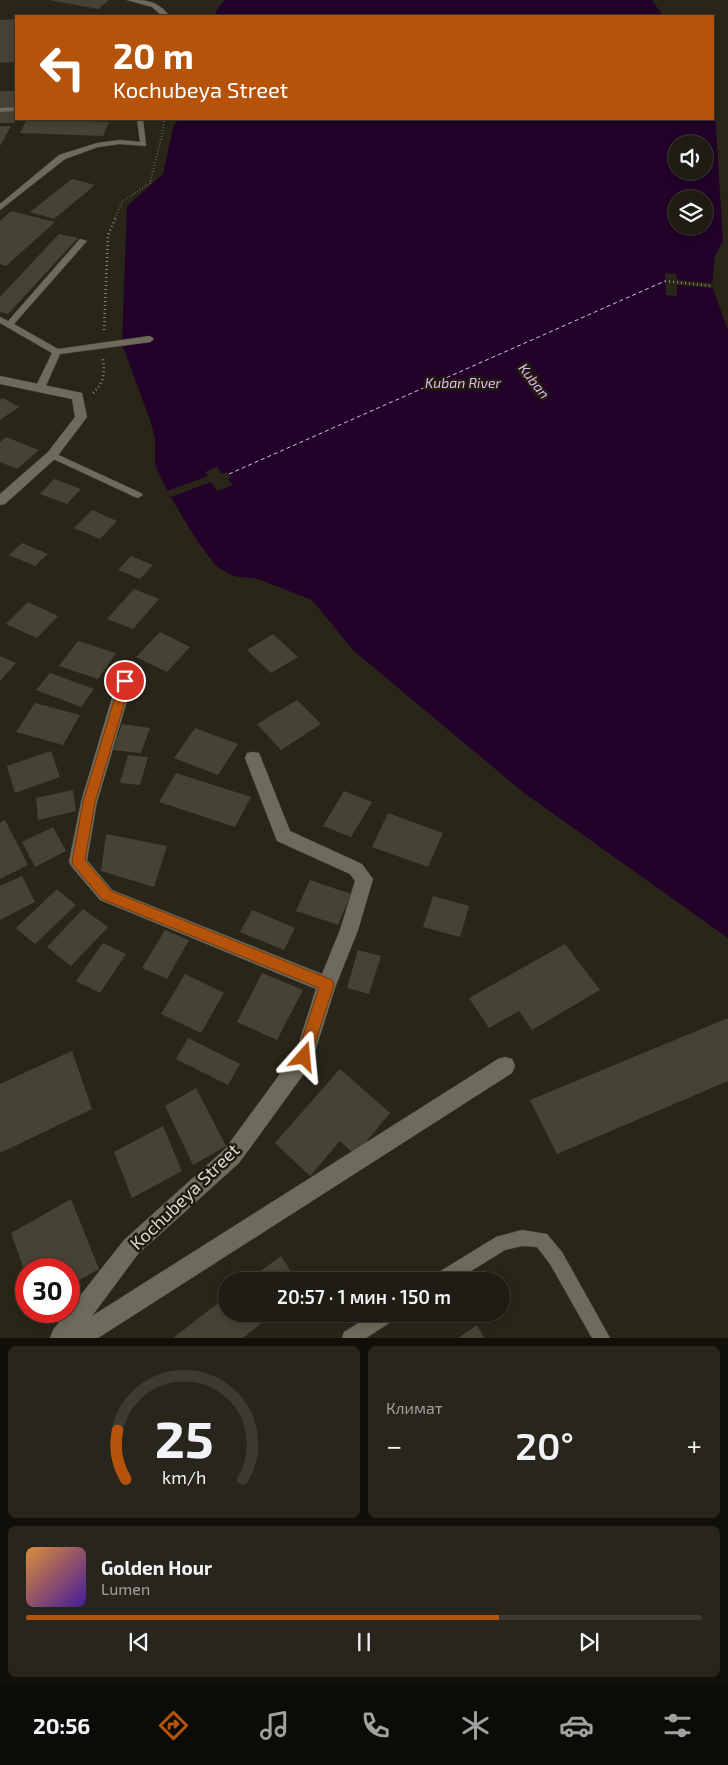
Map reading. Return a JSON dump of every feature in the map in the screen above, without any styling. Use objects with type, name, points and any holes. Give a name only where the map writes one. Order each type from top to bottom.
[{"type":"street","points":[[131,0],[155,5],[165,15]]},
{"type":"street","points":[[0,380],[78,396],[80,417],[52,455],[0,501]]},
{"type":"street","points":[[125,681],[89,802],[78,862],[106,895],[327,985]]},
{"type":"street","name":"Kochubeya Street","points":[[61,1338],[131,1247],[232,1156],[304,1057],[327,985],[349,930],[364,879],[356,870],[283,836],[253,758]]},
{"type":"street","points":[[77,1338],[505,1066]]},
{"type":"lane","points":[[0,110],[15,109]]},
{"type":"lane","points":[[0,208],[62,157],[97,145],[120,142],[144,145],[140,120]]},
{"type":"lane","points":[[10,325],[83,241]]},
{"type":"lane","points":[[0,320],[58,352],[150,339]]},
{"type":"lane","points":[[40,388],[58,352]]},
{"type":"lane","points":[[52,455],[138,496]]},
{"type":"lane","points":[[455,1272],[502,1243],[522,1238],[541,1240],[556,1258],[602,1338]]},
{"type":"lane","points":[[350,1338],[375,1322]]},
{"type":"path","points":[[78,396],[94,393],[105,375],[103,345],[108,235],[122,202],[150,183],[153,166],[159,152],[164,120]]},
{"type":"path","points":[[665,281],[712,286]]},
{"type":"water","points":[[225,0],[652,0],[662,15],[216,15],[216,11]]},
{"type":"water","name":"Kuban River","points":[[714,112],[723,241],[715,256],[712,286],[728,331],[728,938],[524,793],[354,651],[312,600],[258,579],[233,576],[216,566],[196,539],[167,491],[155,465],[155,438],[122,344],[127,206],[163,174],[173,128],[177,120],[714,120]]},
{"type":"pier","points":[[665,273],[676,274],[677,280],[712,283],[713,288],[677,285],[677,296],[666,295]]},
{"type":"pier","points":[[217,467],[222,474],[227,472],[231,477],[228,479],[233,485],[217,491],[211,482],[171,497],[167,491],[208,476],[205,472]]},
{"type":"building","points":[[49,0],[109,0],[98,9]]},
{"type":"building","points":[[15,19],[15,62],[0,63],[0,20]]},
{"type":"building","points":[[0,91],[15,91],[15,123],[0,123]]},
{"type":"building","points":[[26,120],[109,122],[103,136],[20,133]]},
{"type":"building","points":[[0,126],[11,126],[0,146]]},
{"type":"building","points":[[72,179],[95,185],[54,219],[30,212]]},
{"type":"building","points":[[11,211],[55,222],[6,266],[0,264],[0,221]]},
{"type":"building","points":[[59,234],[78,238],[8,314],[0,312],[0,297]]},
{"type":"building","points":[[3,398],[19,407],[0,420],[0,400]]},
{"type":"building","points":[[6,437],[39,450],[17,469],[0,462],[0,442]]},
{"type":"building","points":[[54,479],[81,489],[67,504],[40,494]]},
{"type":"building","points":[[92,510],[117,521],[100,539],[74,528]]},
{"type":"building","points":[[22,543],[48,554],[35,566],[9,555]]},
{"type":"building","points":[[131,556],[153,565],[140,579],[118,570]]},
{"type":"building","points":[[134,589],[159,599],[133,629],[107,619]]},
{"type":"building","points":[[28,602],[58,616],[37,638],[6,624]]},
{"type":"building","points":[[160,632],[190,647],[167,672],[136,657]]},
{"type":"building","points":[[273,634],[298,657],[271,673],[247,650]]},
{"type":"building","points":[[78,641],[116,653],[98,679],[59,666]]},
{"type":"building","points":[[0,656],[16,663],[0,681]]},
{"type":"building","points":[[50,673],[94,689],[81,707],[36,690]]},
{"type":"building","points":[[297,700],[321,724],[281,750],[257,724]]},
{"type":"building","points":[[35,703],[80,715],[63,745],[16,732]]},
{"type":"building","points":[[122,724],[150,728],[141,753],[113,750]]},
{"type":"building","points":[[195,728],[238,744],[218,775],[174,758]]},
{"type":"building","points":[[51,751],[60,777],[15,793],[7,766]]},
{"type":"building","points":[[128,755],[148,757],[140,785],[120,783]]},
{"type":"building","points":[[176,773],[251,797],[235,827],[159,802]]},
{"type":"building","points":[[73,790],[76,811],[38,820],[36,798]]},
{"type":"building","points":[[344,791],[372,802],[351,837],[323,826]]},
{"type":"building","points":[[388,813],[443,833],[428,867],[372,847]]},
{"type":"building","points":[[5,820],[28,865],[0,879],[0,823]]},
{"type":"building","points":[[53,827],[66,851],[35,867],[22,842]]},
{"type":"building","points":[[106,834],[167,846],[154,887],[101,871]]},
{"type":"building","points":[[22,876],[35,902],[0,920],[0,886]]},
{"type":"building","points":[[310,880],[351,894],[338,925],[296,911]]},
{"type":"building","points":[[57,889],[76,905],[35,944],[16,928]]},
{"type":"building","points":[[433,896],[469,906],[460,937],[423,927]]},
{"type":"building","points":[[83,909],[108,927],[71,966],[47,947]]},
{"type":"building","points":[[252,910],[295,928],[284,950],[240,932]]},
{"type":"building","points":[[165,930],[189,940],[167,979],[142,968]]},
{"type":"building","points":[[103,943],[126,954],[100,993],[76,981]]},
{"type":"building","points":[[565,944],[600,990],[532,1030],[519,1011],[489,1028],[469,998]]},
{"type":"building","points":[[358,950],[381,956],[369,994],[347,988]]},
{"type":"building","points":[[262,973],[303,990],[277,1040],[237,1022]]},
{"type":"building","points":[[185,974],[224,993],[201,1033],[161,1014]]},
{"type":"building","points":[[728,1018],[728,1081],[557,1154],[530,1100]]},
{"type":"building","points":[[188,1038],[240,1064],[228,1085],[176,1059]]},
{"type":"building","points":[[72,1051],[92,1109],[0,1153],[0,1084]]},
{"type":"building","points":[[340,1069],[390,1113],[355,1155],[340,1141],[310,1176],[275,1143]]},
{"type":"building","points":[[196,1088],[226,1146],[193,1165],[165,1106]]},
{"type":"building","points":[[163,1126],[182,1171],[132,1198],[114,1152]]},
{"type":"building","points":[[71,1199],[99,1269],[80,1280],[80,1258],[20,1258],[11,1233]]},
{"type":"building","points":[[281,1256],[291,1272],[259,1272]]},
{"type":"building","points":[[218,1303],[218,1322],[263,1322],[243,1338],[173,1338]]},
{"type":"building","points":[[477,1325],[484,1338],[458,1338]]},
{"type":"ferry route","points":[[229,474],[665,281]]},
{"type":"route","points":[[125,681],[89,802],[78,862],[106,895],[327,985],[304,1057]]},
{"type":"water label","name":"Kuban","points":[[534,381]]}]
